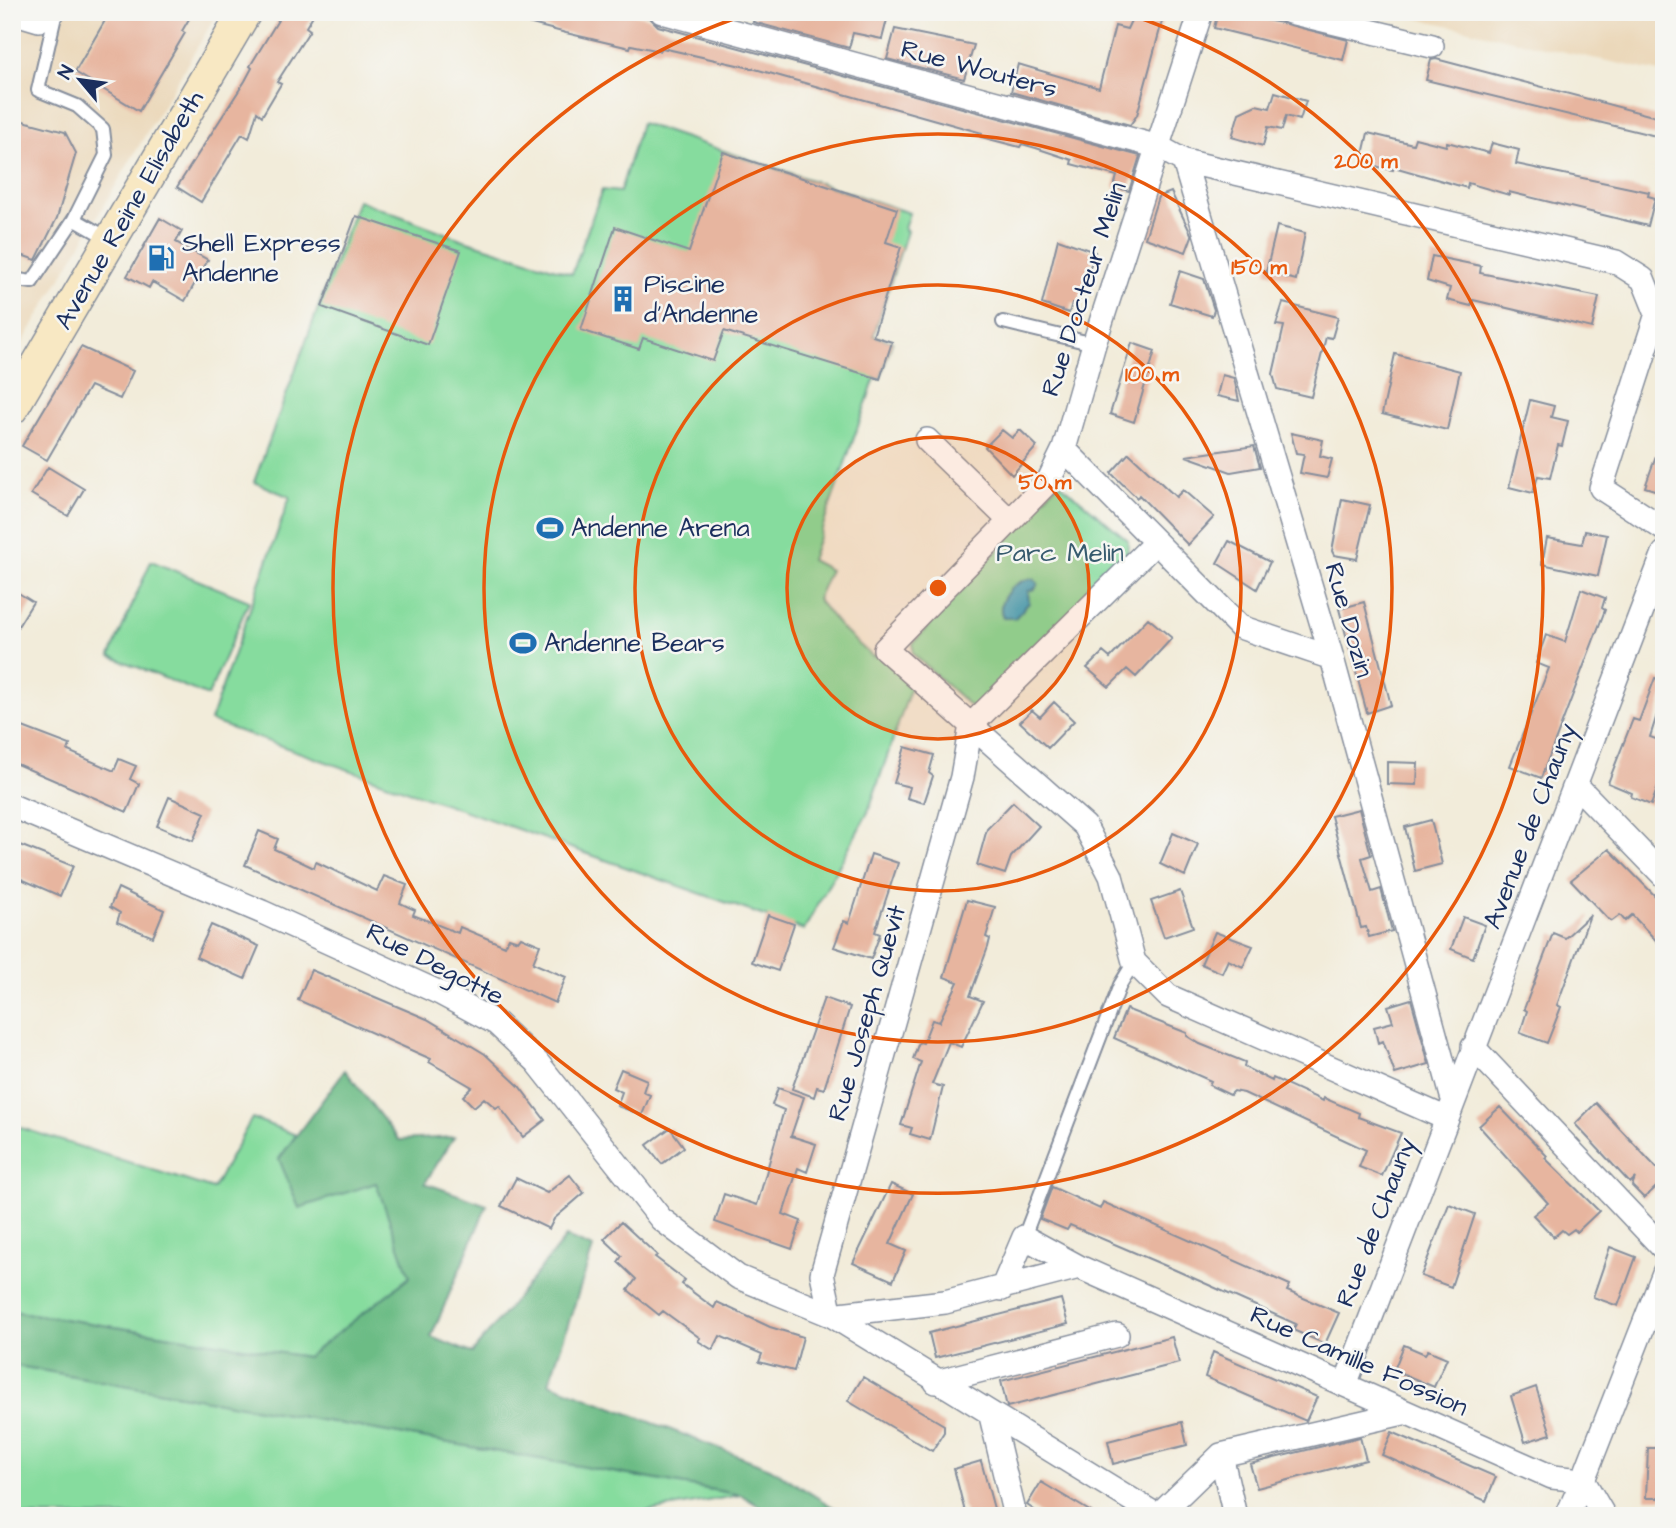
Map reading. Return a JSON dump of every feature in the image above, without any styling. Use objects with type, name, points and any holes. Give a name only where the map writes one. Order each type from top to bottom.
[{"type":"main road","name":"Avenue Reine Elisabeth","points":[[12,408],[245,12]]},
{"type":"street","points":[[12,12],[39,20],[54,12]]},
{"type":"street","name":"Rue Wouters","points":[[662,12],[1159,147],[1184,161],[1616,262],[1643,279],[1657,314],[1601,488],[1664,528]]},
{"type":"street","name":"Rue Docteur Melin","points":[[971,725],[886,649],[1048,482],[1064,449],[1094,344],[1201,12]]},
{"type":"street","points":[[1290,12],[1432,46]]},
{"type":"street","name":"Rue Dozin","points":[[1184,161],[1332,658],[1449,1107]]},
{"type":"street","points":[[927,440],[1010,521]]},
{"type":"street","points":[[1064,449],[1240,627],[1332,658]]},
{"type":"street","points":[[1156,542],[971,725],[1085,826],[1111,876],[1135,962],[1168,996],[1449,1107]]},
{"type":"street","name":"Avenue de Chauny","points":[[1449,1107],[1664,553]]},
{"type":"street","name":"Rue Joseph Quevit","points":[[831,1315],[822,1274],[962,777],[971,725]]},
{"type":"street","points":[[1576,785],[1664,876]]},
{"type":"street","name":"Rue Degotte","points":[[12,806],[262,912],[442,994],[496,1023],[537,1062],[661,1219],[737,1277],[831,1315],[991,1416],[1158,1516]]},
{"type":"street","points":[[1473,1046],[1664,1249]]},
{"type":"street","name":"Rue de Chauny","points":[[1345,1385],[1449,1107]]},
{"type":"street","points":[[1002,1289],[1024,1237]]},
{"type":"street","name":"Rue Camille Fossion","points":[[1024,1237],[1079,1267],[1403,1413],[1552,1477],[1583,1480]]},
{"type":"street","points":[[831,1315],[945,1302],[1079,1267]]},
{"type":"street","points":[[1562,1514],[1583,1480],[1664,1273]]},
{"type":"street","points":[[936,1381],[1116,1335]]},
{"type":"street","points":[[1158,1516],[1221,1455],[1403,1413]]},
{"type":"street","points":[[991,1416],[1015,1516]]},
{"type":"street","points":[[1221,1455],[1235,1516]]},
{"type":"street","points":[[1583,1480],[1604,1516]]},
{"type":"lane","points":[[12,279],[32,282],[74,219],[106,155],[103,129],[76,106],[38,90],[54,12]]},
{"type":"lane","points":[[74,219],[111,240]]},
{"type":"lane","points":[[1003,322],[1094,344]]},
{"type":"lane","points":[[1024,1237],[1120,985],[1135,962]]},
{"type":"shaded area","points":[[12,12],[218,12],[12,361]]},
{"type":"shaded area","points":[[1390,12],[1664,12],[1664,73],[1560,51]]},
{"type":"green space","name":"Andenne Arena","points":[[641,123],[909,213],[904,229],[907,231],[873,336],[892,342],[880,379],[875,378],[811,560],[830,570],[817,599],[841,628],[873,657],[885,649],[915,675],[868,812],[804,930],[210,721],[290,497],[254,482],[358,200],[461,239],[572,274],[602,190],[620,192]]},
{"type":"green space","name":"Parc Melin","points":[[1061,484],[1128,540],[1128,551],[984,708],[972,708],[913,654],[913,643],[1055,486]]},
{"type":"green space","points":[[151,561],[249,601],[208,696],[110,656]]},
{"type":"green space","points":[[345,1070],[399,1140],[454,1137],[425,1183],[487,1205],[431,1337],[472,1353],[566,1237],[593,1248],[549,1383],[770,1468],[847,1516],[775,1516],[741,1495],[12,1365],[12,1311],[307,1357],[410,1277],[376,1183],[299,1208],[279,1159]]},
{"type":"green space","points":[[252,1118],[296,1135],[279,1159],[376,1182],[411,1276],[307,1357],[12,1311],[12,1125],[213,1189]]},
{"type":"green space","points":[[12,1365],[741,1495],[621,1516],[12,1516]]},
{"type":"water","points":[[1028,579],[1034,579],[1038,584],[1035,589],[1028,591],[1029,603],[1015,618],[1003,618],[1003,600],[1011,589]]},
{"type":"building","points":[[110,12],[193,12],[182,31],[185,33],[139,111],[75,72]]},
{"type":"building","points":[[283,12],[315,12],[306,27],[310,30],[277,82],[281,84],[262,116],[257,112],[249,138],[242,134],[201,202],[177,187],[245,81],[252,68],[250,66]]},
{"type":"building","points":[[506,12],[625,12],[650,18],[658,26],[1140,156],[1129,191],[1114,187],[1117,176],[1071,164],[1072,160],[1036,148],[1022,144],[1020,147],[981,137],[982,133],[755,69],[662,48],[660,51],[631,45],[630,48],[505,17]]},
{"type":"building","points":[[755,12],[840,12],[857,17],[858,12],[889,12],[882,39],[853,33],[849,48],[753,22]]},
{"type":"building","points":[[1135,12],[1163,18],[1137,115],[1130,125],[1011,92],[1018,64],[1099,88],[1115,26],[1127,29]]},
{"type":"building","points":[[1218,12],[1282,23],[1348,40],[1343,60],[1214,28]]},
{"type":"building","points":[[895,29],[974,45],[964,79],[887,59]]},
{"type":"building","points":[[1436,59],[1664,119],[1664,138],[1426,80],[1431,60]]},
{"type":"building","points":[[1275,92],[1306,101],[1300,120],[1286,116],[1282,130],[1268,127],[1263,146],[1232,137],[1239,113],[1256,105],[1270,108]]},
{"type":"building","points":[[12,118],[65,132],[76,153],[57,218],[36,260],[12,252]]},
{"type":"building","points":[[1368,133],[1413,144],[1415,138],[1446,146],[1447,142],[1489,153],[1492,143],[1519,150],[1516,164],[1649,192],[1648,196],[1655,198],[1648,226],[1509,192],[1509,195],[1468,183],[1467,188],[1394,167],[1393,170],[1361,163]]},
{"type":"building","points":[[723,152],[897,209],[886,242],[901,247],[873,336],[892,342],[880,379],[724,331],[713,361],[643,338],[639,349],[581,330],[615,227],[689,252]]},
{"type":"building","points":[[1171,192],[1192,236],[1186,252],[1145,238],[1158,197]]},
{"type":"building","points":[[356,216],[461,251],[428,345],[322,307]]},
{"type":"building","points":[[160,218],[182,231],[176,242],[208,260],[185,301],[152,282],[149,288],[127,276]]},
{"type":"building","points":[[1277,226],[1305,233],[1296,280],[1266,272]]},
{"type":"building","points":[[1058,239],[1095,252],[1078,303],[1072,303],[1069,313],[1042,304]]},
{"type":"building","points":[[1432,256],[1481,266],[1480,273],[1599,297],[1592,328],[1473,300],[1471,306],[1447,300],[1450,288],[1427,281]]},
{"type":"building","points":[[1180,271],[1204,279],[1214,310],[1212,316],[1170,303]]},
{"type":"building","points":[[1283,303],[1338,317],[1332,338],[1326,337],[1311,397],[1277,389],[1273,374],[1284,326],[1276,325]]},
{"type":"building","points":[[1132,343],[1155,351],[1134,422],[1110,414]]},
{"type":"building","points":[[81,347],[133,371],[120,399],[90,386],[47,460],[22,446]]},
{"type":"building","points":[[1395,354],[1460,371],[1447,430],[1382,414]]},
{"type":"building","points":[[1222,375],[1234,378],[1239,401],[1217,396]]},
{"type":"building","points":[[1530,400],[1554,406],[1551,417],[1568,421],[1562,446],[1558,445],[1550,478],[1538,476],[1533,493],[1509,487]]},
{"type":"building","points":[[1002,430],[1012,438],[1020,430],[1037,446],[1012,475],[985,447]]},
{"type":"building","points":[[1291,433],[1323,440],[1320,456],[1332,459],[1327,478],[1300,473],[1304,454],[1296,453]]},
{"type":"building","points":[[1661,441],[1664,442],[1664,493],[1645,487]]},
{"type":"building","points":[[1254,446],[1260,467],[1231,472],[1186,456]]},
{"type":"building","points":[[1129,453],[1176,497],[1183,490],[1214,517],[1188,545],[1139,495],[1137,498],[1111,473]]},
{"type":"building","points":[[48,467],[84,489],[68,516],[31,494]]},
{"type":"building","points":[[1342,499],[1370,505],[1357,559],[1334,555],[1332,551]]},
{"type":"building","points":[[1585,531],[1607,535],[1598,576],[1542,564],[1547,538],[1582,544]]},
{"type":"building","points":[[1229,541],[1270,562],[1257,589],[1217,563]]},
{"type":"building","points":[[12,589],[33,602],[12,636]]},
{"type":"building","points":[[1581,589],[1605,598],[1602,608],[1605,610],[1541,778],[1510,766],[1549,668],[1536,663],[1546,635],[1565,642]]},
{"type":"building","points":[[1364,602],[1391,705],[1367,713],[1339,609]]},
{"type":"building","points":[[1148,618],[1172,638],[1136,677],[1127,669],[1109,687],[1087,668],[1103,652],[1110,658]]},
{"type":"building","points":[[1655,678],[1664,681],[1664,693],[1650,737],[1664,742],[1664,771],[1651,805],[1608,783],[1633,719],[1639,721]]},
{"type":"building","points":[[1054,702],[1074,721],[1048,748],[1020,722],[1032,710],[1040,717]]},
{"type":"building","points":[[20,726],[70,745],[68,751],[114,771],[119,759],[136,766],[130,779],[139,784],[127,812],[12,762],[12,742]]},
{"type":"building","points":[[905,747],[934,755],[929,773],[933,776],[924,803],[907,798],[910,787],[894,783]]},
{"type":"building","points":[[1387,762],[1418,763],[1417,785],[1387,784]]},
{"type":"building","points":[[169,797],[205,813],[193,841],[157,826]]},
{"type":"building","points":[[1013,802],[1039,826],[1011,857],[1005,874],[977,865],[987,829]]},
{"type":"building","points":[[1359,809],[1371,855],[1362,858],[1372,892],[1381,889],[1392,931],[1369,937],[1366,927],[1361,928],[1331,816]]},
{"type":"building","points":[[1431,820],[1442,864],[1415,871],[1405,827]]},
{"type":"building","points":[[259,831],[278,839],[274,849],[314,868],[316,862],[377,891],[384,876],[407,885],[400,903],[415,910],[413,915],[458,933],[460,927],[505,946],[509,938],[518,941],[521,937],[540,945],[533,963],[566,977],[555,1003],[245,865]]},
{"type":"building","points":[[1173,833],[1198,844],[1185,876],[1160,864]]},
{"type":"building","points":[[12,842],[73,866],[60,896],[12,875]]},
{"type":"building","points":[[1609,849],[1664,905],[1664,949],[1632,915],[1625,921],[1620,915],[1612,921],[1607,918],[1571,880]]},
{"type":"building","points":[[871,854],[898,863],[875,932],[880,934],[871,959],[834,947],[844,921],[849,923]]},
{"type":"building","points":[[118,888],[164,910],[153,937],[117,922],[120,913],[110,907]]},
{"type":"building","points":[[1180,891],[1193,927],[1164,937],[1151,901]]},
{"type":"building","points":[[967,900],[995,907],[986,937],[990,939],[988,947],[970,996],[983,1001],[961,1047],[949,1042],[932,1084],[943,1087],[930,1140],[910,1134],[912,1128],[901,1125],[921,1062],[913,1059],[919,1042],[923,1043],[932,1020],[939,1022],[958,982],[944,977]]},
{"type":"building","points":[[768,915],[794,924],[778,971],[752,962]]},
{"type":"building","points":[[1590,915],[1557,1005],[1561,1007],[1547,1043],[1520,1033],[1527,1011],[1524,1009],[1553,933],[1565,938]]},
{"type":"building","points":[[1463,917],[1485,925],[1473,958],[1451,949]]},
{"type":"building","points":[[211,925],[259,946],[245,979],[196,957]]},
{"type":"building","points":[[1215,932],[1253,946],[1243,967],[1228,960],[1222,973],[1201,964]]},
{"type":"building","points":[[311,970],[427,1019],[485,1054],[519,1086],[545,1120],[523,1137],[499,1106],[496,1108],[484,1098],[474,1107],[463,1096],[472,1087],[429,1062],[431,1059],[298,1000]]},
{"type":"building","points":[[824,998],[850,1007],[824,1089],[817,1087],[814,1097],[792,1089]]},
{"type":"building","points":[[1411,999],[1429,1064],[1395,1074],[1383,1041],[1378,1043],[1374,1027],[1393,1022],[1388,1006]]},
{"type":"building","points":[[1126,1009],[1187,1033],[1187,1036],[1200,1044],[1245,1062],[1244,1067],[1272,1081],[1273,1078],[1323,1101],[1324,1098],[1359,1113],[1358,1117],[1401,1133],[1382,1176],[1359,1167],[1366,1150],[1244,1093],[1234,1091],[1230,1095],[1209,1085],[1211,1081],[1114,1038]]},
{"type":"building","points":[[621,1069],[647,1080],[643,1092],[650,1095],[642,1115],[617,1106],[622,1092],[613,1088]]},
{"type":"building","points":[[778,1088],[804,1097],[791,1136],[816,1144],[807,1172],[798,1168],[783,1214],[801,1221],[792,1249],[715,1222],[724,1194],[757,1205],[784,1110],[772,1105]]},
{"type":"building","points":[[1596,1103],[1664,1176],[1664,1180],[1644,1198],[1632,1186],[1635,1178],[1630,1183],[1575,1124]]},
{"type":"building","points":[[1500,1107],[1547,1156],[1545,1158],[1599,1211],[1577,1232],[1574,1229],[1567,1234],[1562,1230],[1554,1237],[1533,1215],[1548,1203],[1479,1126]]},
{"type":"building","points":[[670,1128],[684,1147],[662,1164],[647,1145]]},
{"type":"building","points":[[570,1175],[584,1193],[554,1219],[549,1229],[501,1206],[516,1178],[547,1193]]},
{"type":"building","points":[[891,1184],[913,1194],[890,1244],[906,1251],[893,1281],[853,1263]]},
{"type":"building","points":[[1052,1187],[1100,1209],[1103,1202],[1290,1285],[1287,1291],[1339,1313],[1325,1344],[1293,1330],[1296,1324],[1173,1269],[1070,1225],[1067,1230],[1040,1219]]},
{"type":"building","points":[[1449,1204],[1475,1214],[1451,1287],[1421,1276]]},
{"type":"building","points":[[621,1222],[657,1255],[655,1257],[685,1280],[682,1284],[714,1308],[717,1302],[770,1327],[803,1337],[794,1371],[759,1362],[762,1354],[720,1336],[713,1350],[698,1341],[700,1338],[663,1311],[659,1315],[628,1290],[636,1279],[618,1262],[622,1256],[604,1239]]},
{"type":"building","points":[[1610,1247],[1636,1257],[1618,1306],[1593,1297]]},
{"type":"building","points":[[1061,1299],[1068,1324],[935,1358],[929,1333]]},
{"type":"building","points":[[1172,1337],[1179,1363],[1007,1407],[1001,1381]]},
{"type":"building","points":[[1404,1345],[1425,1354],[1428,1350],[1447,1358],[1434,1387],[1394,1370]]},
{"type":"building","points":[[1213,1352],[1317,1397],[1306,1421],[1205,1377]]},
{"type":"building","points":[[863,1377],[944,1425],[944,1432],[932,1451],[848,1401]]},
{"type":"building","points":[[1536,1387],[1551,1434],[1525,1442],[1511,1396]]},
{"type":"building","points":[[1182,1422],[1187,1445],[1113,1464],[1108,1441]]},
{"type":"building","points":[[1392,1432],[1496,1477],[1486,1501],[1382,1455]]},
{"type":"building","points":[[1360,1437],[1366,1460],[1257,1488],[1250,1464]]},
{"type":"building","points":[[1648,1448],[1664,1448],[1664,1498],[1646,1498]]},
{"type":"building","points":[[981,1461],[996,1516],[966,1516],[954,1469]]},
{"type":"building","points":[[1041,1482],[1098,1516],[1043,1516],[1027,1505]]},
{"type":"place","name":"Shell Express Andenne","points":[[161,258]]},
{"type":"place","name":"Piscine d'Andenne","points":[[623,299]]},
{"type":"place","name":"Andenne Arena","points":[[550,528]]},
{"type":"place","name":"Andenne Bears","points":[[523,643]]}]
